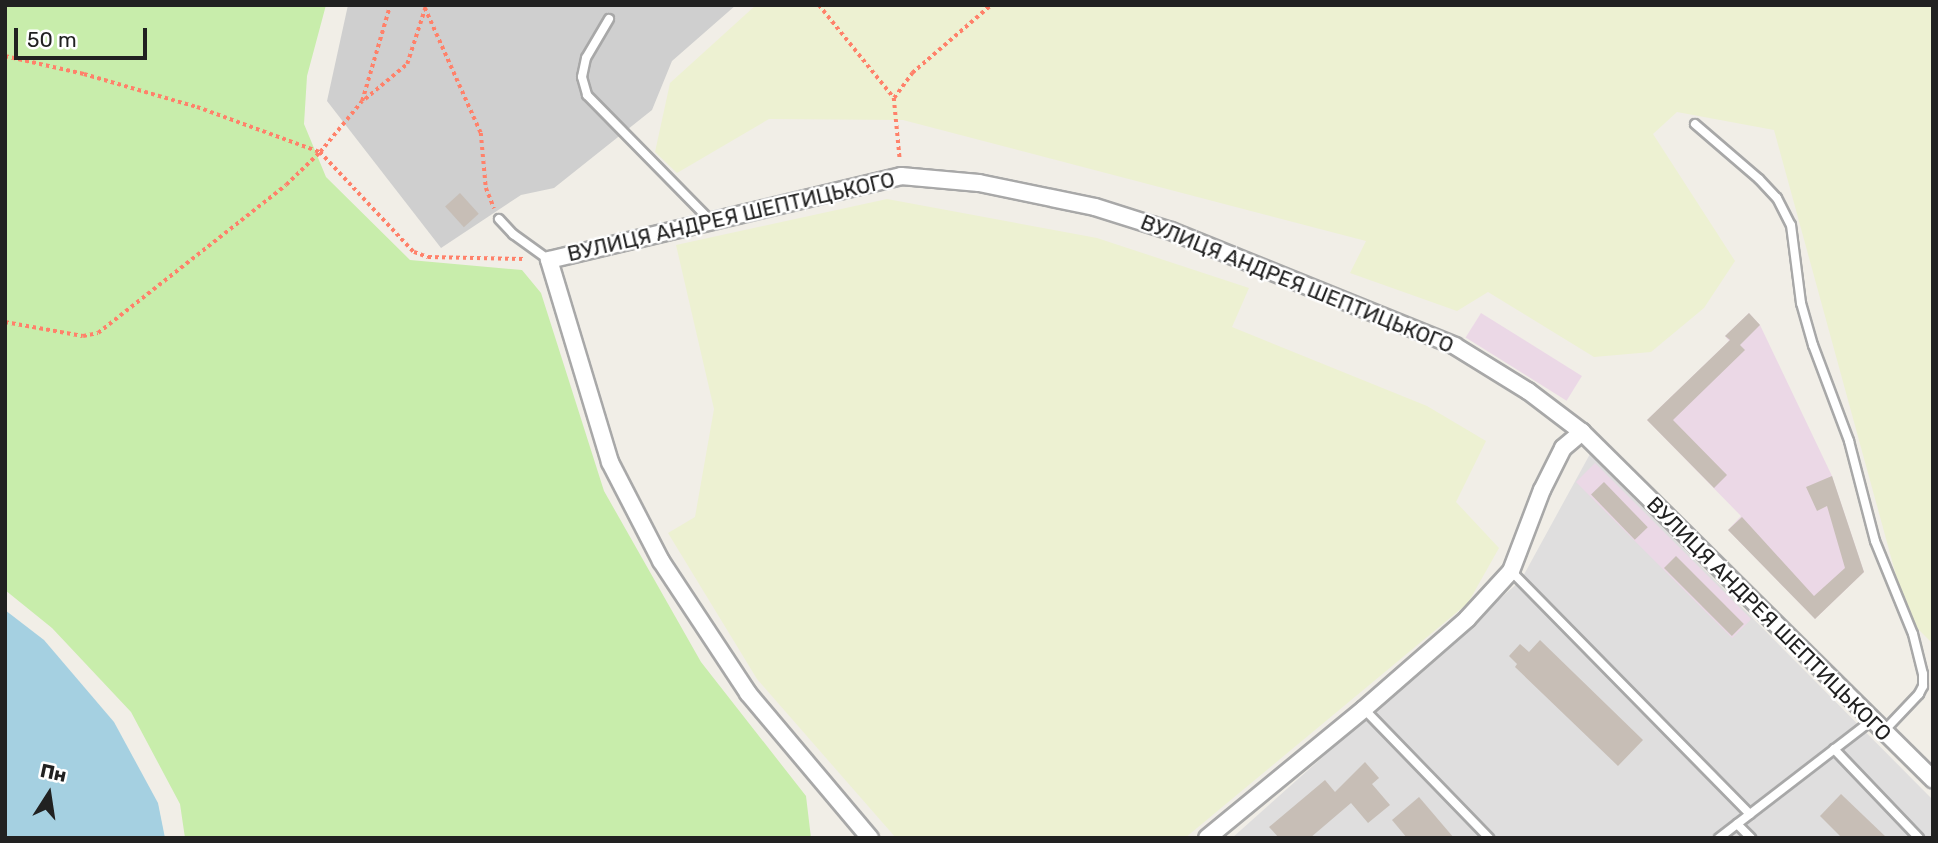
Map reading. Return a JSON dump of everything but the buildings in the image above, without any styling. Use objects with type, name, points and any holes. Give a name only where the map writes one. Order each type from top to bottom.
[{"type":"street","name":"ВУЛИЦЯ АНДРЕЯ ШЕПТИЦЬКОГО","points":[[549,260],[901,176],[979,183],[1095,207],[1171,230],[1455,346],[1528,391],[1582,432],[1877,727],[1933,779]]},
{"type":"street","points":[[549,260],[610,462],[661,561],[748,693],[870,838]]},
{"type":"street","points":[[1206,838],[1364,709],[1467,620],[1511,571],[1542,490],[1563,448],[1582,432]]},
{"type":"lane","points":[[609,19],[586,58],[582,77],[587,95],[710,220]]},
{"type":"lane","points":[[1695,124],[1759,179],[1777,198],[1791,225],[1801,303],[1812,345],[1849,441],[1875,541],[1913,634],[1923,674],[1923,686],[1919,694],[1877,727],[1834,749],[1719,838]]},
{"type":"lane","points":[[499,219],[513,234],[549,260]]},
{"type":"lane","points":[[1511,571],[1750,814]]},
{"type":"lane","points":[[1364,709],[1489,838]]},
{"type":"lane","points":[[1834,749],[1919,838]]},
{"type":"lane","points":[[1737,824],[1751,838]]},
{"type":"path","points":[[362,101],[390,5]]},
{"type":"path","points":[[820,5],[894,98],[901,176]]},
{"type":"path","points":[[894,98],[912,73],[991,5]]},
{"type":"path","points":[[5,322],[83,336],[98,333],[286,185],[320,152],[362,101],[407,64],[425,7]]},
{"type":"path","points":[[425,7],[481,133],[486,188],[499,219]]},
{"type":"path","points":[[5,56],[84,74],[197,107],[320,152],[414,252],[428,257],[549,260]]},
{"type":"shaded area","points":[[348,5],[736,5],[672,61],[652,110],[554,188],[521,195],[441,248],[327,101]]},
{"type":"shaded area","points":[[1481,313],[1582,376],[1567,401],[1466,338]]},
{"type":"shaded area","points":[[1749,313],[1760,325],[1832,476],[1864,572],[1815,619],[1728,530],[1741,516],[1647,420],[1729,341],[1725,336]]},
{"type":"shaded area","points":[[1590,454],[1933,800],[1933,838],[1232,838],[1521,580]]},
{"type":"shaded area","points":[[1595,463],[1751,619],[1732,638],[1576,482]]},
{"type":"green space","points":[[5,5],[326,5],[307,76],[304,124],[326,177],[410,260],[522,270],[541,293],[604,491],[701,662],[806,796],[811,838],[185,838],[180,804],[131,712],[52,628],[5,590]]},
{"type":"green space","points":[[756,5],[1933,5],[1933,644],[1908,619],[1774,130],[1677,112],[1653,134],[1735,261],[1704,308],[1651,352],[1594,357],[1488,292],[1457,311],[1350,273],[1366,241],[903,120],[769,119],[677,173],[655,152],[670,83]]},
{"type":"green space","points":[[887,199],[1097,238],[1249,288],[1232,327],[1427,406],[1486,441],[1456,502],[1499,548],[1468,603],[1185,838],[896,838],[757,679],[668,533],[695,517],[714,409],[676,245]]},
{"type":"water","points":[[5,610],[44,640],[114,722],[158,803],[165,838],[5,838]]}]
